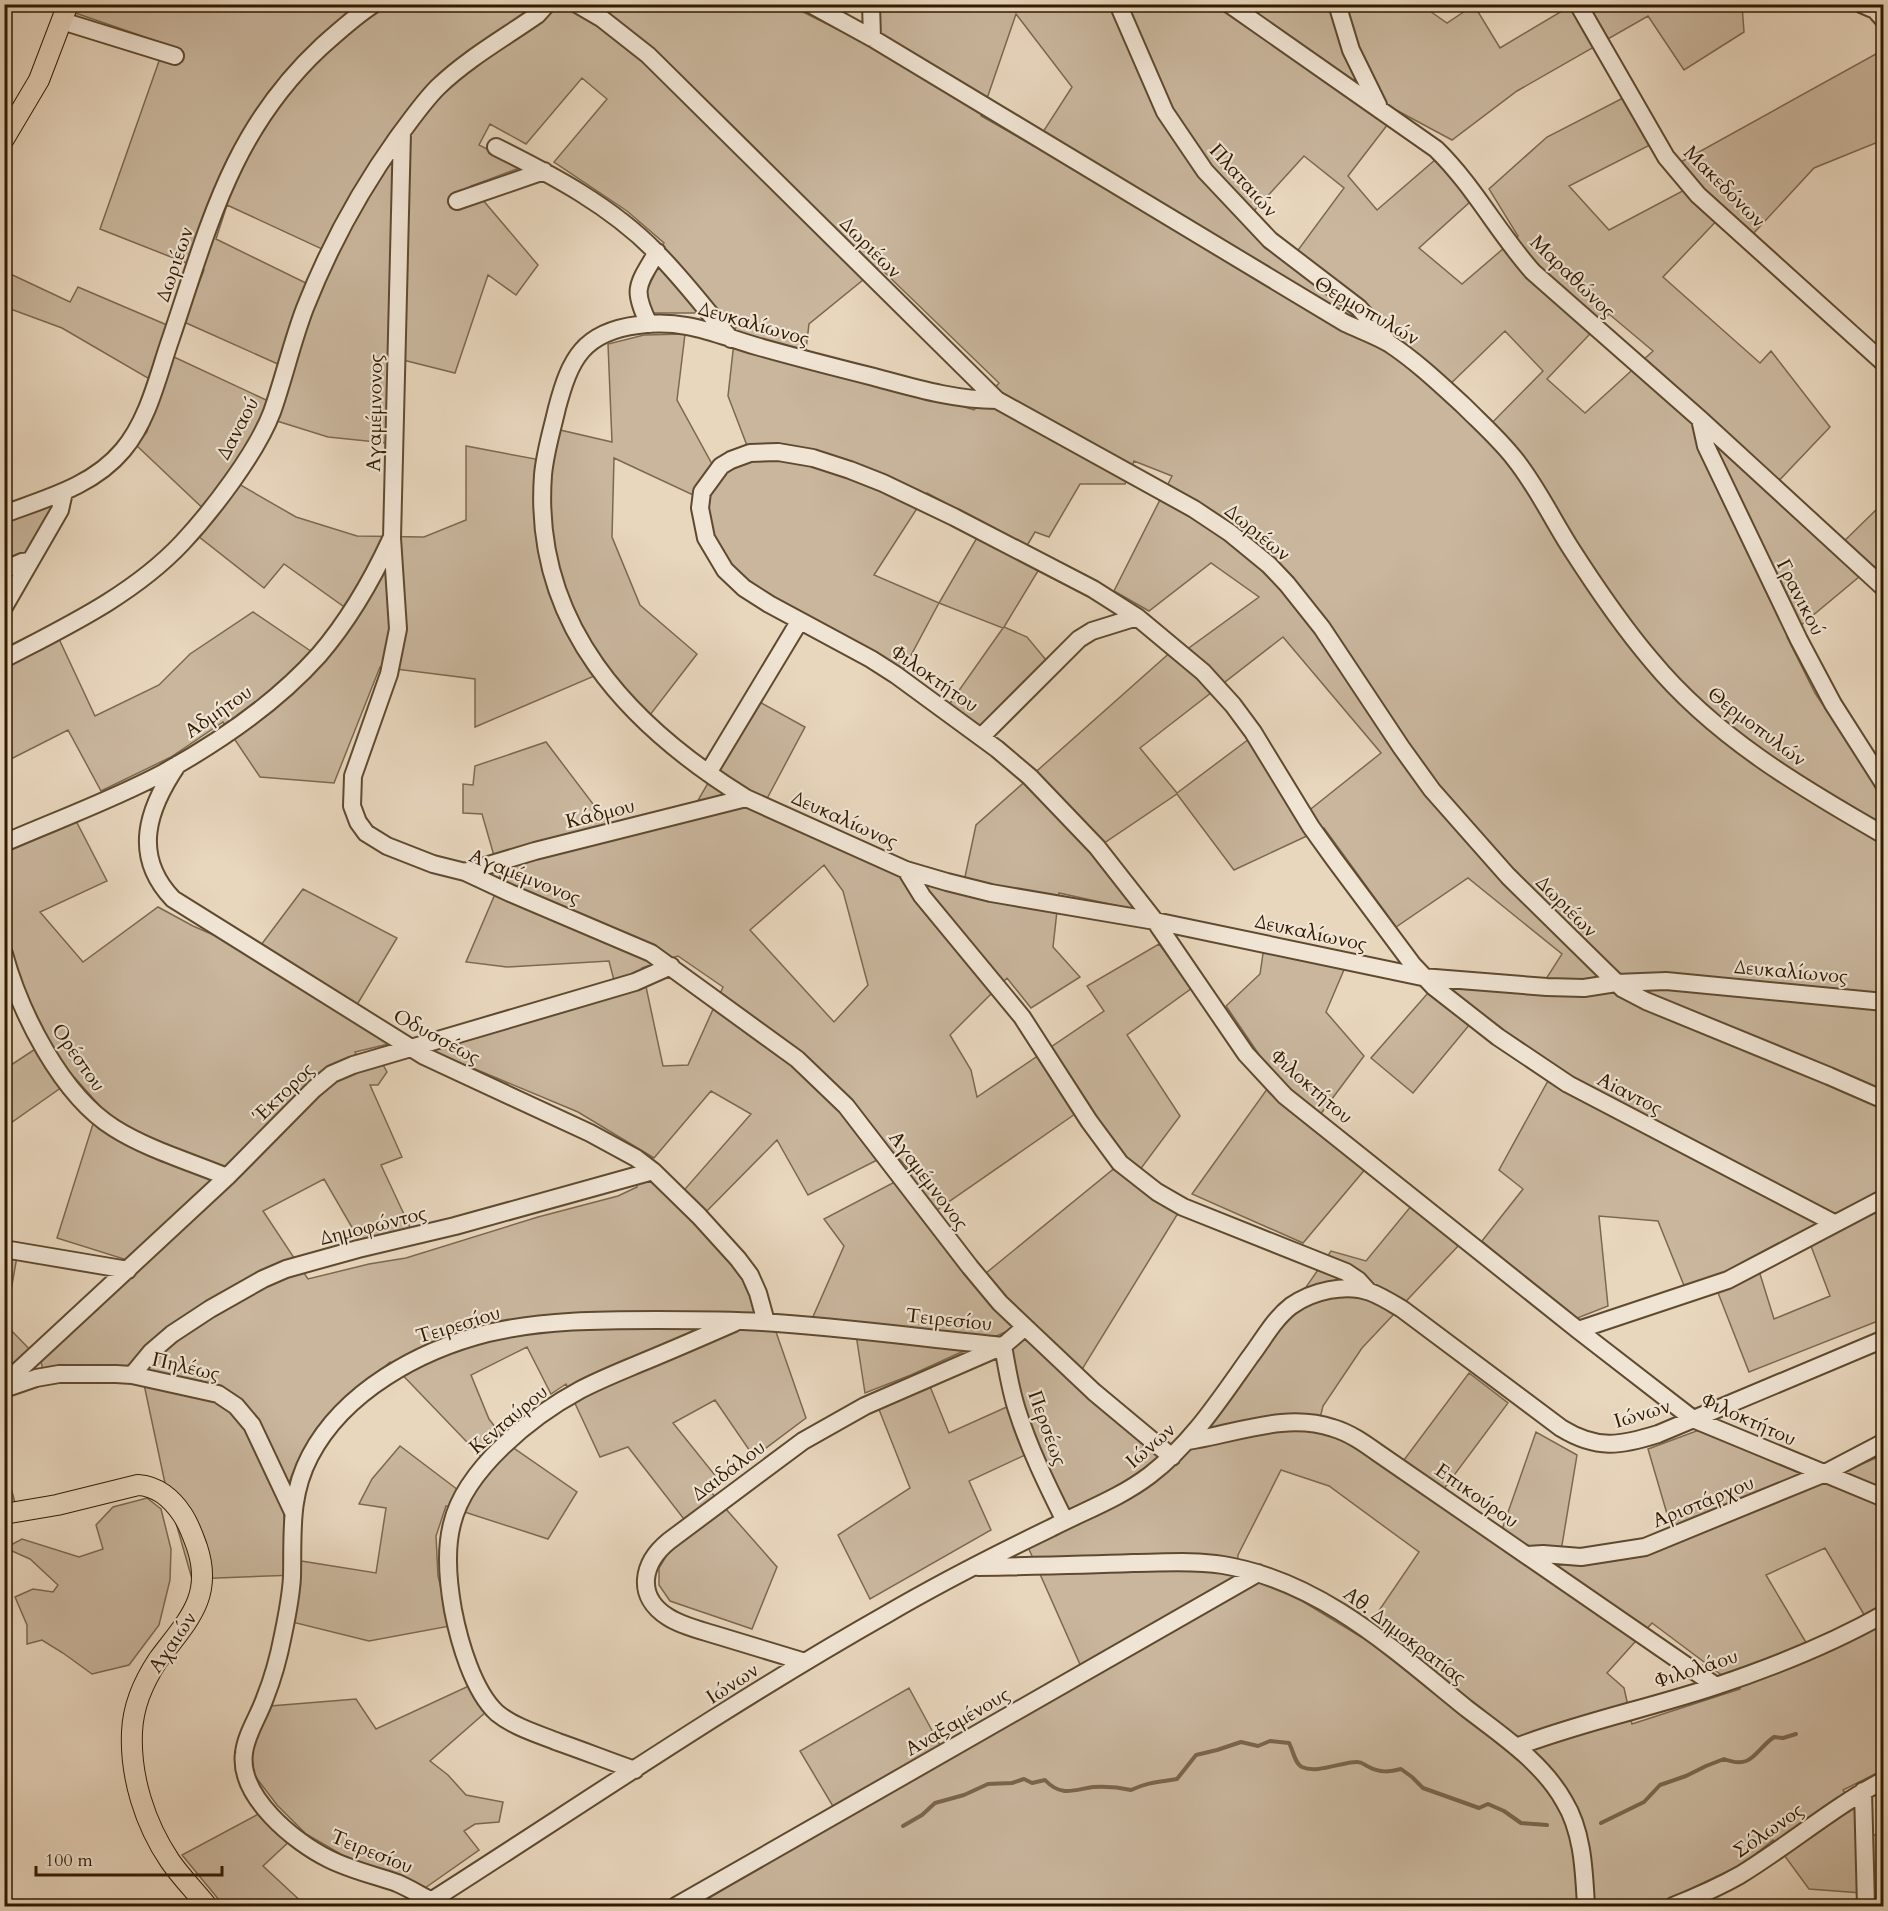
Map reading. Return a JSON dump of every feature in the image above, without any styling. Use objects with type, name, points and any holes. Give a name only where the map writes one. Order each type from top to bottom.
[{"type":"main road","points":[[4,140],[30,99],[65,13]]},
{"type":"main road","name":"Αχαιών","points":[[4,1514],[57,1505],[138,1485],[147,1486],[163,1494],[173,1502],[184,1517],[201,1563],[203,1580],[201,1594],[189,1619],[159,1659],[144,1684],[133,1722],[133,1752],[141,1798],[155,1834],[171,1862],[207,1906]]},
{"type":"street","name":"Δωριέων","points":[[4,513],[64,492],[87,480],[107,466],[123,450],[136,430],[147,406],[219,195],[252,129],[276,95],[306,62],[350,21],[374,4]]},
{"type":"street","name":"Δαναού","points":[[4,658],[100,607],[149,573],[183,542],[224,491],[252,450],[268,420],[306,308],[337,237],[372,174],[430,95],[446,80],[537,15],[547,4]]},
{"type":"street","name":"Δωριέων","points":[[577,4],[607,23],[648,55],[998,400],[1194,509],[1237,538],[1269,565],[1322,628],[1412,764],[1432,790],[1508,876],[1616,983],[1629,993],[1646,1001],[1884,1100]]},
{"type":"street","name":"Θερμοπυλών","points":[[810,4],[872,38],[1345,323],[1389,344],[1430,374],[1496,436],[1515,458],[1532,482],[1570,547],[1625,626],[1651,661],[1679,692],[1730,737],[1824,801],[1884,836]]},
{"type":"street","points":[[871,4],[872,38]]},
{"type":"street","name":"Πλαταιών","points":[[1118,4],[1165,112],[1205,171],[1270,240],[1359,308],[1389,344]]},
{"type":"street","name":"Μαραθώνος","points":[[1229,4],[1425,141],[1450,163],[1516,253],[1544,283],[1700,419],[1884,588]]},
{"type":"street","points":[[1337,4],[1351,50],[1379,109]]},
{"type":"street","name":"Μακεδόνων","points":[[1578,4],[1666,157],[1698,195],[1884,363]]},
{"type":"street","points":[[1861,4],[1875,10],[1884,20]]},
{"type":"street","points":[[65,13],[175,56]]},
{"type":"street","name":"Αγαμέμνονος","points":[[402,132],[392,538],[398,621],[389,674],[353,776],[352,806],[362,828],[377,840],[433,864],[465,872],[633,944],[670,966],[797,1059],[839,1099],[970,1268],[1024,1328],[1094,1392],[1173,1457]]},
{"type":"street","points":[[496,147],[544,171],[600,205],[657,252],[732,339]]},
{"type":"street","points":[[457,201],[544,171]]},
{"type":"street","points":[[649,324],[640,306],[637,295],[638,285],[657,252]]},
{"type":"street","name":"Δευκαλίωνος","points":[[998,400],[951,397],[732,339],[684,324],[649,324],[619,329],[598,338],[577,355],[568,369],[545,459],[542,496],[543,521],[549,558],[558,591],[570,621],[590,657],[640,719],[708,773],[746,798],[906,870],[948,882],[991,893],[1155,921],[1422,976],[1584,988],[1616,983],[1666,981],[1884,1002]]},
{"type":"street","name":"Γρανικού","points":[[1700,419],[1706,446],[1799,640],[1833,704],[1884,784]]},
{"type":"street","name":"Φιλοκτήτου","points":[[1422,976],[1311,827],[1253,732],[1233,705],[1203,672],[1137,617],[1093,589],[954,517],[875,480],[833,464],[796,455],[763,452],[741,456],[721,466],[707,483],[702,492],[701,519],[706,538],[725,570],[734,580],[799,622],[871,659],[896,675],[981,737],[1030,777],[1076,824],[1155,921],[1246,1054],[1274,1086],[1578,1330],[1693,1419],[1884,1498]]},
{"type":"street","points":[[4,607],[60,510],[64,492]]},
{"type":"street","name":"Αδμήτου","points":[[4,843],[178,764],[249,717],[311,663],[333,638],[365,591],[392,538]]},
{"type":"street","points":[[4,570],[30,561]]},
{"type":"street","points":[[981,737],[1079,639],[1092,631],[1137,617]]},
{"type":"street","points":[[708,773],[799,622]]},
{"type":"street","name":"Οδυσσέως","points":[[178,764],[155,802],[149,830],[150,863],[165,890],[180,904],[412,1049],[611,1143],[653,1171],[699,1216],[745,1268],[758,1293],[766,1322]]},
{"type":"street","name":"Κάδμου","points":[[465,872],[535,851],[746,798]]},
{"type":"street","points":[[906,870],[922,896],[1022,1017],[1089,1121],[1120,1163],[1157,1192],[1177,1203],[1209,1219],[1353,1275],[1368,1291]]},
{"type":"street","name":"Ορέστου","points":[[4,954],[17,993],[38,1036],[59,1071],[89,1108],[106,1123],[124,1134],[227,1177]]},
{"type":"street","name":"Έκτορος","points":[[4,1384],[227,1177],[314,1089],[332,1074],[353,1065],[635,982],[670,966]]},
{"type":"street","name":"Aiαντος","points":[[1422,976],[1498,1036],[1568,1084],[1834,1223]]},
{"type":"street","name":"Δημοφώντος","points":[[132,1375],[151,1352],[172,1334],[210,1308],[286,1269],[455,1226],[653,1171]]},
{"type":"street","points":[[1578,1330],[1728,1280],[1884,1198]]},
{"type":"street","points":[[4,1249],[128,1270]]},
{"type":"street","name":"Ιώνων","points":[[427,1904],[805,1662],[971,1567],[1141,1482],[1173,1457],[1214,1409],[1281,1315],[1302,1299],[1328,1290],[1368,1291],[1402,1309],[1561,1428],[1586,1441],[1598,1444],[1626,1443],[1658,1434],[1884,1340]]},
{"type":"street","name":"Τειρεσίου","points":[[427,1904],[398,1883],[329,1859],[308,1846],[276,1820],[259,1801],[247,1781],[244,1770],[245,1747],[266,1698],[285,1624],[292,1577],[293,1512],[299,1480],[309,1457],[336,1420],[363,1394],[389,1375],[431,1352],[490,1333],[546,1325],[605,1320],[766,1322],[1003,1346]]},
{"type":"street","name":"Κενταύρου","points":[[634,1770],[521,1727],[498,1714],[489,1704],[464,1652],[455,1617],[448,1559],[452,1523],[468,1487],[483,1467],[511,1440],[550,1409],[591,1384],[741,1321]]},
{"type":"street","name":"Δαιδάλου","points":[[805,1662],[669,1618],[654,1603],[648,1592],[646,1574],[650,1562],[660,1548],[803,1441],[865,1406],[1003,1346],[1024,1328]]},
{"type":"street","name":"Περσέως","points":[[1003,1346],[1012,1395],[1021,1423],[1065,1521]]},
{"type":"street","name":"Πηλέως","points":[[4,1389],[36,1378],[59,1374],[132,1375],[208,1390],[231,1401],[241,1411],[256,1433],[293,1512]]},
{"type":"street","name":"Επικούρου","points":[[1187,1441],[1287,1422],[1311,1423],[1333,1428],[1364,1444],[1716,1686]]},
{"type":"street","name":"Αριστάρχου","points":[[1527,1555],[1581,1557],[1645,1547],[1823,1474],[1884,1442]]},
{"type":"street","name":"Αθ. Δημοκρατίας","points":[[971,1567],[1208,1562],[1258,1573],[1306,1592],[1353,1618],[1516,1747],[1549,1778],[1571,1814],[1580,1845],[1586,1906]]},
{"type":"street","name":"Αναξαμένους","points":[[676,1906],[1258,1573]]},
{"type":"street","name":"Φιλολάου","points":[[1516,1747],[1560,1730],[1716,1686],[1838,1638],[1884,1614]]},
{"type":"street","name":"Σόλωνος","points":[[1673,1906],[1702,1901],[1863,1791],[1884,1780]]},
{"type":"street","points":[[1863,1791],[1866,1906]]},
{"type":"shaded area","points":[[1420,4],[1447,23],[1474,5],[1500,48],[1572,5],[1742,5],[1744,32],[1684,70],[1648,16],[1517,91],[1452,140],[1398,111],[1348,176],[1377,210],[1435,160],[1454,175],[1471,201],[1419,248],[1462,284],[1518,236],[1489,189],[1547,137],[1623,98],[1650,145],[1569,186],[1609,230],[1694,185],[1679,163],[1883,50],[1883,140],[1814,168],[1752,235],[1724,213],[1663,277],[1760,363],[1771,351],[1830,427],[1770,490],[1835,550],[1878,508],[1883,514],[1883,578],[1871,567],[1787,637],[1815,693],[1863,765],[1883,746],[1883,1319],[1749,1372],[1715,1285],[1685,1288],[1658,1221],[1599,1216],[1608,1306],[1575,1319],[1482,1241],[1523,1189],[1499,1170],[1555,1068],[1507,1038],[1480,1012],[1413,1093],[1371,1058],[1442,977],[1539,990],[1562,954],[1468,878],[1396,927],[1324,828],[1234,870],[1177,794],[1094,850],[1141,911],[1059,893],[1053,947],[1080,977],[1031,1008],[1007,978],[950,1035],[971,1070],[977,1097],[1104,1011],[1087,986],[1159,944],[1192,988],[1127,1035],[1180,1116],[1133,1179],[1180,1210],[1076,1379],[1173,1462],[1219,1413],[1331,1251],[1366,1261],[1412,1205],[1460,1244],[1362,1348],[1323,1406],[1319,1422],[1401,1464],[1469,1373],[1508,1403],[1437,1498],[1498,1541],[1536,1432],[1577,1455],[1560,1557],[1675,1541],[1648,1449],[1699,1430],[1820,1482],[1883,1455],[1883,1770],[1843,1790],[1871,1836],[1883,1832],[1883,1906],[1876,1906],[1875,1894],[1809,1889],[1773,1840],[1743,1864],[1686,1891],[1692,1906],[696,1906],[840,1818],[800,1751],[909,1688],[947,1758],[1086,1678],[1028,1547],[1070,1522],[1038,1449],[969,1481],[991,1530],[870,1599],[838,1535],[910,1488],[878,1407],[929,1384],[949,1433],[1022,1400],[1005,1332],[911,1375],[865,1393],[857,1341],[857,1325],[812,1319],[844,1246],[824,1219],[912,1173],[893,1152],[808,1195],[777,1140],[700,1218],[745,1276],[775,1329],[806,1418],[754,1457],[715,1400],[673,1423],[722,1484],[711,1492],[777,1567],[752,1629],[670,1601],[659,1585],[659,1568],[671,1548],[694,1532],[628,1447],[600,1457],[566,1384],[551,1394],[527,1347],[471,1375],[489,1419],[508,1444],[577,1492],[548,1539],[446,1506],[436,1536],[438,1576],[450,1626],[369,1641],[292,1622],[296,1575],[192,1579],[166,1488],[141,1370],[88,1365],[43,1372],[41,1361],[140,1264],[57,1238],[99,1105],[75,1078],[5,1127],[5,1069],[49,1040],[27,997],[5,934],[5,850],[75,819],[107,881],[40,912],[83,962],[158,907],[193,926],[255,953],[303,889],[397,938],[352,1013],[397,1042],[355,1052],[361,1066],[382,1063],[387,1072],[378,1085],[370,1085],[402,1157],[381,1165],[416,1240],[368,1255],[324,1179],[263,1211],[308,1279],[369,1264],[406,1258],[538,1217],[618,1196],[637,1187],[635,1179],[657,1173],[679,1196],[751,1114],[711,1091],[654,1158],[578,1112],[427,1049],[617,992],[609,961],[507,967],[466,962],[501,880],[482,814],[463,813],[463,784],[473,785],[475,766],[546,742],[618,837],[689,816],[756,700],[805,727],[762,808],[962,891],[976,825],[1173,650],[1179,655],[1259,597],[1211,563],[1149,611],[1114,591],[1172,476],[1134,461],[1125,484],[1080,484],[1049,537],[1035,532],[1022,554],[1041,566],[1004,627],[1027,637],[1051,666],[980,728],[948,706],[1003,628],[939,603],[902,672],[827,635],[751,587],[732,569],[714,544],[704,500],[614,458],[612,537],[640,605],[697,654],[650,715],[601,673],[475,727],[475,679],[380,667],[334,783],[260,777],[223,722],[171,757],[101,791],[68,730],[5,762],[5,665],[59,639],[95,716],[159,685],[190,654],[253,612],[324,660],[354,614],[284,564],[264,588],[198,536],[211,516],[136,445],[147,432],[160,385],[62,328],[5,307],[4,271],[70,302],[78,287],[167,325],[159,350],[279,406],[289,369],[184,322],[204,270],[100,229],[165,44],[58,7],[59,5],[789,5],[877,49],[878,5]],"holes":[[[1016,14],[1072,87],[1034,146],[981,116]],[[582,78],[607,99],[554,162],[627,211],[664,243],[648,270],[641,299],[654,313],[705,313],[736,324],[728,396],[751,456],[717,473],[677,400],[685,334],[644,335],[608,344],[612,442],[560,430],[551,462],[466,446],[466,520],[424,537],[357,536],[296,517],[237,483],[264,417],[328,437],[386,443],[391,357],[455,373],[488,275],[516,295],[538,265],[471,186],[522,167],[479,145],[490,124],[526,144]],[[1304,156],[1344,188],[1290,261],[1265,248],[1243,223]],[[227,205],[333,254],[318,289],[216,239]],[[879,267],[999,383],[974,410],[805,358],[809,324]],[[1609,314],[1653,351],[1585,413],[1547,379]],[[1505,331],[1543,371],[1483,432],[1441,393]],[[927,493],[985,524],[939,603],[874,575]],[[1283,637],[1381,753],[1297,820],[1249,739],[1177,793],[1140,748]],[[824,865],[843,891],[868,985],[834,1022],[750,930]],[[678,956],[723,987],[688,1065],[663,1066],[642,968]],[[1078,1112],[1117,1166],[975,1282],[927,1217]],[[1806,1233],[1830,1296],[1774,1319],[1755,1258]],[[390,1362],[490,1466],[466,1496],[400,1446],[372,1479],[359,1504],[386,1508],[376,1573],[289,1559],[284,1524],[284,1503],[290,1481],[298,1461],[310,1442],[339,1407]],[[1281,1470],[1329,1486],[1419,1552],[1361,1637],[1276,1585],[1254,1580],[1236,1592],[1238,1555]],[[1825,1548],[1873,1630],[1814,1656],[1766,1575]],[[1652,1623],[1740,1689],[1632,1724],[1624,1688],[1607,1673]]]},
{"type":"shaded area","points":[[51,502],[52,510],[5,593],[5,519]]},
{"type":"shaded area","points":[[1264,947],[1346,965],[1326,1012],[1364,1056],[1314,1123],[1367,1167],[1303,1243],[1192,1194],[1275,1078],[1226,1006],[1260,974]]},
{"type":"shaded area","points":[[5,1248],[18,1251],[5,1324]]},
{"type":"shaded area","points":[[5,1324],[41,1361],[25,1374],[5,1377]]},
{"type":"shaded area","points":[[5,1465],[19,1518],[5,1519]]},
{"type":"shaded area","points":[[147,1498],[161,1509],[171,1549],[170,1580],[159,1625],[129,1665],[92,1674],[42,1640],[27,1644],[27,1625],[15,1597],[33,1589],[53,1592],[58,1585],[30,1559],[5,1548],[22,1539],[79,1557],[103,1549],[96,1525],[113,1507]]},
{"type":"shaded area","points":[[473,1684],[487,1711],[430,1761],[448,1775],[466,1795],[503,1802],[499,1822],[475,1824],[464,1831],[479,1850],[425,1888],[344,1856],[306,1834],[277,1805],[252,1772],[250,1752],[270,1706],[356,1699],[376,1729]]},
{"type":"shaded area","points":[[264,1811],[293,1838],[263,1866],[306,1906],[224,1906],[182,1855]]},
{"type":"waterway","points":[[1601,1823],[1644,1802],[1660,1785],[1724,1759],[1734,1762],[1747,1761],[1774,1737],[1783,1738],[1796,1734]]},
{"type":"waterway","points":[[903,1826],[922,1815],[935,1803],[964,1795],[988,1784],[1012,1783],[1024,1779],[1032,1783],[1045,1780],[1056,1789],[1068,1791],[1093,1787],[1117,1787],[1131,1790],[1148,1784],[1177,1779],[1196,1755],[1241,1742],[1258,1746],[1270,1741],[1289,1743],[1296,1760],[1302,1767],[1308,1769],[1357,1762],[1381,1771],[1401,1769],[1423,1788],[1479,1808],[1488,1804],[1504,1811],[1521,1823],[1547,1825]]}]
